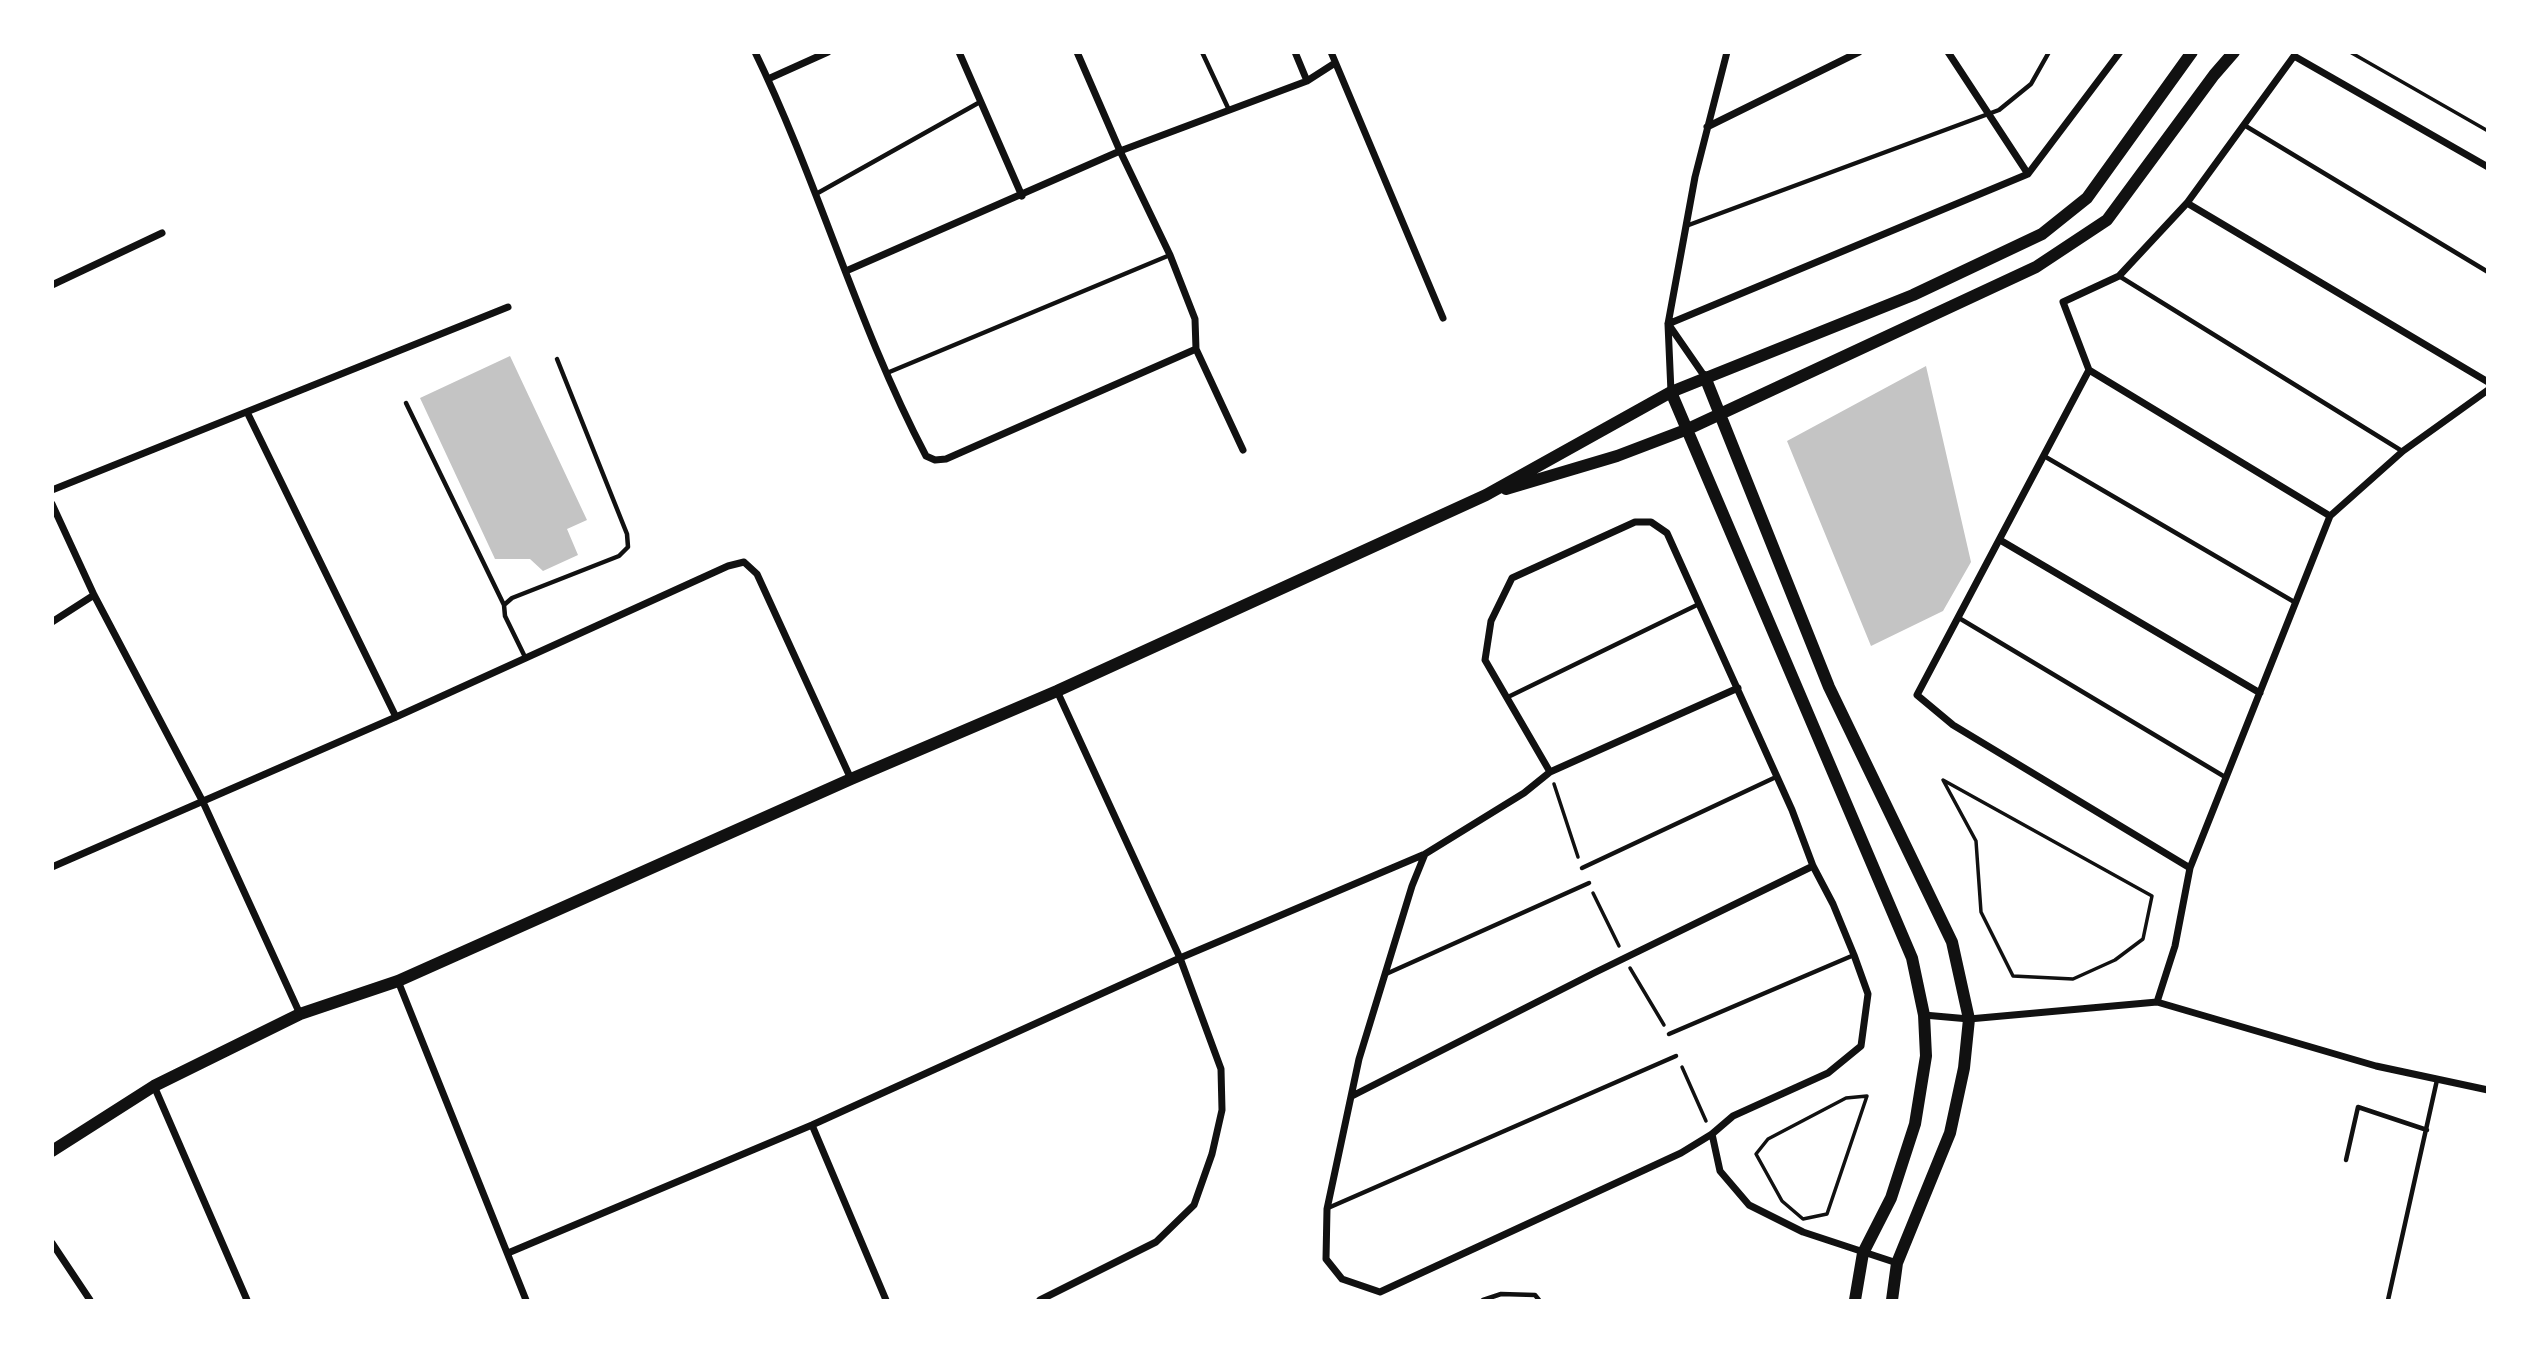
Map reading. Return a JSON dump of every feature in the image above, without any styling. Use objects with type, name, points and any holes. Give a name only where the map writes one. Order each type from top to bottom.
[{"type":"street","points":[[755,52],[816,194],[887,373],[926,456],[935,460],[946,459],[1196,349]]},
{"type":"street","points":[[768,79],[828,52]]},
{"type":"street","points":[[959,52],[1022,196]]},
{"type":"street","points":[[1077,52],[1170,256],[1195,319],[1196,349],[1243,450]]},
{"type":"street","points":[[1295,52],[1307,81]]},
{"type":"street","points":[[1331,52],[1443,318]]},
{"type":"street","points":[[1727,52],[1685,226],[1668,324],[1671,392],[1912,958],[1924,1015],[1926,1056],[1914,1124],[1891,1198],[1863,1253],[1855,1300]]},
{"type":"street","points":[[1707,127],[1859,52]]},
{"type":"street","points":[[1948,52],[2028,174]]},
{"type":"street","points":[[1668,324],[2028,174],[2120,52]]},
{"type":"street","points":[[52,1151],[154,1086],[300,1014],[398,981],[851,779],[1057,691],[1486,495],[1671,392],[1913,295],[2042,234],[2087,198],[2192,52]]},
{"type":"street","points":[[1486,495],[1617,456],[1688,429],[2036,267],[2107,220],[2234,52]]},
{"type":"street","points":[[2330,516],[2089,370],[2063,302],[2119,276],[2187,203],[2294,56],[2487,167]]},
{"type":"street","points":[[846,271],[1120,151],[1307,81],[1335,63]]},
{"type":"street","points":[[2187,203],[2487,382]]},
{"type":"street","points":[[52,285],[162,233]]},
{"type":"street","points":[[52,490],[508,307]]},
{"type":"street","points":[[1668,324],[1705,377],[1829,687],[1952,942],[1969,1019],[1964,1068],[1950,1133],[1897,1263],[1892,1300]]},
{"type":"street","points":[[2089,370],[1917,695],[1953,725],[2190,869]]},
{"type":"street","points":[[2157,1002],[2175,946],[2190,869],[2330,516],[2403,451],[2487,390]]},
{"type":"street","points":[[247,412],[396,718]]},
{"type":"street","points":[[52,504],[94,595],[203,802],[300,1014]]},
{"type":"street","points":[[1425,853],[1359,1059],[1327,1209],[1326,1259],[1342,1279],[1380,1292],[1681,1153],[1712,1134],[1733,1116],[1828,1073],[1861,1046],[1868,994],[1854,956],[1833,904],[1813,866],[1792,810],[1667,533],[1651,522],[1635,522],[1512,578],[1491,621],[1485,660],[1550,772]]},
{"type":"street","points":[[2000,540],[2260,693]]},
{"type":"street","points":[[52,867],[396,718],[729,566],[744,562],[757,574],[851,779]]},
{"type":"street","points":[[52,621],[94,595]]},
{"type":"street","points":[[508,1253],[812,1125],[1180,958],[1425,853],[1524,793],[1550,772],[1738,688]]},
{"type":"street","points":[[1040,1300],[1156,1242],[1194,1205],[1212,1154],[1222,1110],[1221,1069],[1180,958],[1057,691]]},
{"type":"street","points":[[1352,1096],[1813,866]]},
{"type":"street","points":[[398,981],[526,1300]]},
{"type":"street","points":[[1924,1015],[1969,1019],[2157,1002],[2376,1066],[2487,1090]]},
{"type":"street","points":[[154,1086],[247,1300]]},
{"type":"street","points":[[812,1125],[886,1300]]},
{"type":"street","points":[[1712,1134],[1720,1171],[1749,1205],[1803,1232],[1897,1263]]},
{"type":"street","points":[[52,1243],[90,1300]]},
{"type":"lane","points":[[1202,52],[1229,110]]},
{"type":"lane","points":[[1685,226],[1999,110],[2031,84],[2049,52]]},
{"type":"lane","points":[[816,194],[981,101]]},
{"type":"lane","points":[[2244,125],[2487,272]]},
{"type":"lane","points":[[887,373],[1170,256]]},
{"type":"lane","points":[[2119,276],[2403,451]]},
{"type":"lane","points":[[504,605],[512,598],[619,556],[628,548],[627,534],[557,359]]},
{"type":"lane","points":[[406,403],[504,605],[505,616],[526,658]]},
{"type":"lane","points":[[2044,456],[2296,603]]},
{"type":"lane","points":[[1507,698],[1699,604]]},
{"type":"lane","points":[[1959,618],[2226,778]]},
{"type":"lane","points":[[1581,868],[1776,777]]},
{"type":"lane","points":[[1385,974],[1589,883]]},
{"type":"lane","points":[[1669,1034],[1854,956]]},
{"type":"lane","points":[[1327,1209],[1676,1056]]},
{"type":"lane","points":[[2388,1300],[2437,1080]]},
{"type":"lane","points":[[2346,1160],[2358,1107],[2427,1130]]},
{"type":"lane","points":[[1483,1300],[1502,1294],[1535,1295],[1539,1300]]},
{"type":"path","points":[[2350,52],[2487,131]]},
{"type":"path","points":[[1943,780],[2152,895],[2143,939],[2115,960],[2073,979],[2013,976],[1981,912],[1976,841],[1943,780]]},
{"type":"path","points":[[1625,958],[1669,1034]]},
{"type":"path","points":[[1676,1056],[1712,1134]]},
{"type":"path","points":[[1867,1096],[1827,1214],[1803,1219],[1782,1201],[1756,1154],[1768,1139],[1846,1098],[1867,1096]]},
{"type":"building","points":[[510,356],[587,520],[567,529],[578,555],[543,571],[530,559],[495,559],[420,398]]},
{"type":"building","points":[[1926,366],[1971,562],[1943,611],[1871,646],[1787,441]]}]
